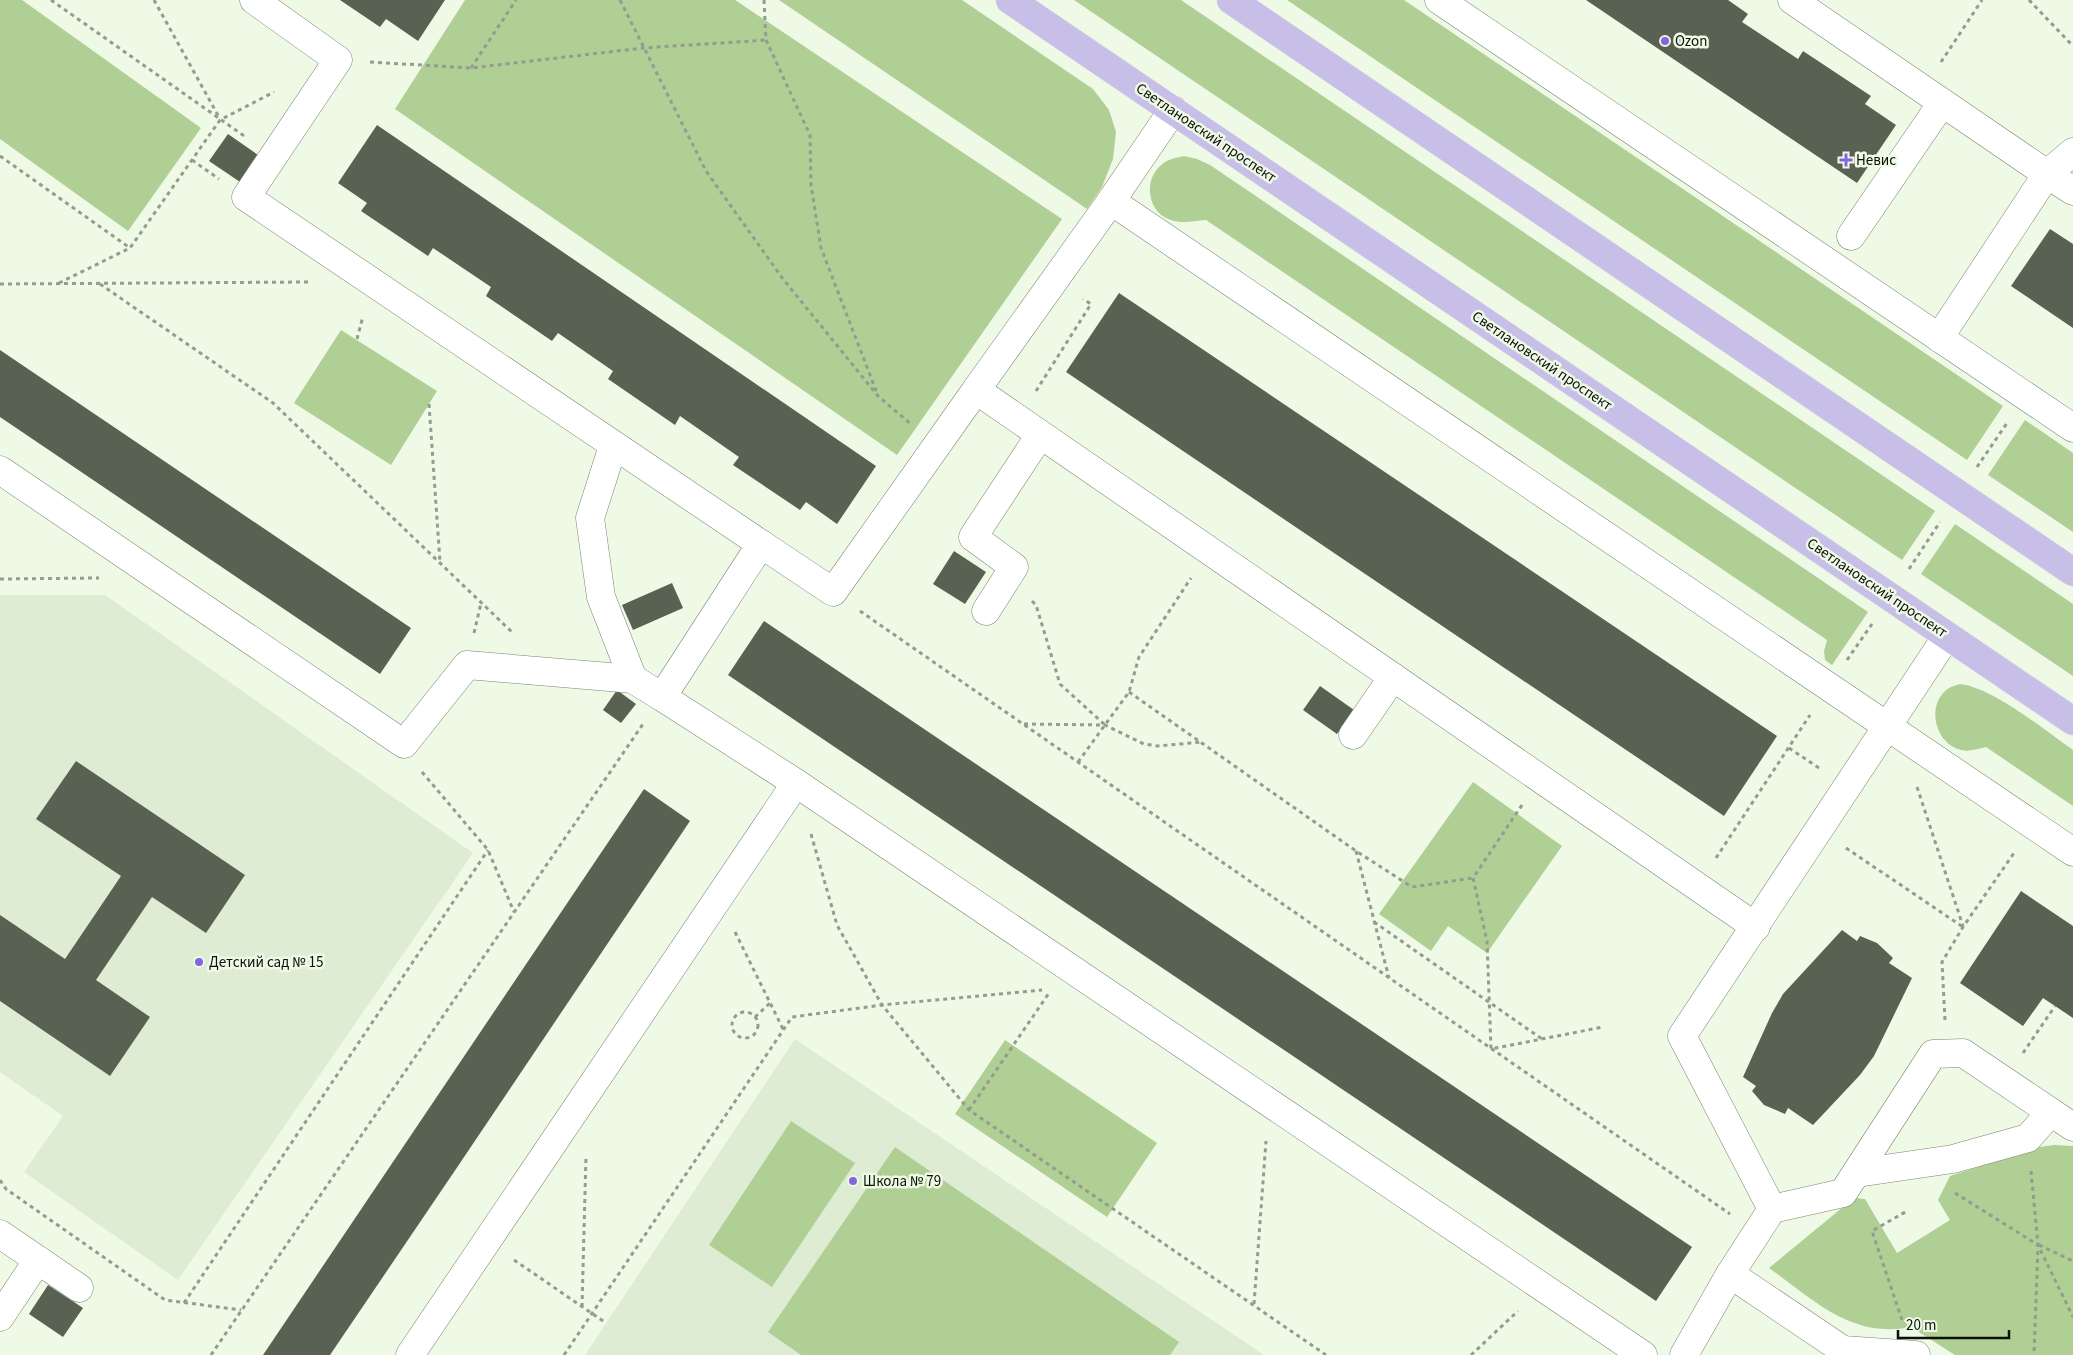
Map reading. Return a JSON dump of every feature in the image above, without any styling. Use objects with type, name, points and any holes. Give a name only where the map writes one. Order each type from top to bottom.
[{"type":"main road","name":"Светлановский проспект","points":[[1010,0],[2073,722]]},
{"type":"main road","points":[[1231,0],[1958,496],[2073,572]]},
{"type":"street","points":[[254,0],[338,60],[246,198],[833,592],[1112,201],[1173,110]]},
{"type":"street","points":[[1440,0],[2073,428]]},
{"type":"street","points":[[1792,0],[2073,192]]},
{"type":"street","points":[[1851,236],[1932,96]]},
{"type":"street","points":[[1939,338],[2047,174],[2073,152]]},
{"type":"street","points":[[1112,201],[2073,852]]},
{"type":"street","points":[[976,390],[1756,927]]},
{"type":"street","points":[[986,610],[1014,567],[973,537],[1040,435]]},
{"type":"street","points":[[613,446],[590,518],[601,597],[633,679]]},
{"type":"street","points":[[0,470],[404,744],[467,665],[633,679],[796,783],[1643,1355]]},
{"type":"street","points":[[662,697],[761,544]]},
{"type":"street","points":[[1772,1209],[1682,1036],[1947,636]]},
{"type":"street","points":[[1353,735],[1393,677]]},
{"type":"street","points":[[410,1355],[796,783]]},
{"type":"street","points":[[1684,1355],[1730,1274],[1772,1209],[1843,1193],[1933,1054],[1963,1052],[2073,1127]]},
{"type":"street","points":[[1857,1173],[1953,1159],[2028,1138],[2050,1113]]},
{"type":"street","points":[[0,1234],[80,1288]]},
{"type":"street","points":[[0,1317],[38,1260]]},
{"type":"street","points":[[1730,1274],[1843,1350],[1915,1354]]},
{"type":"path","points":[[51,0],[220,120]]},
{"type":"path","points":[[154,0],[220,120]]},
{"type":"path","points":[[471,68],[516,0]]},
{"type":"path","points":[[620,0],[706,171],[783,279],[878,396],[937,445]]},
{"type":"path","points":[[764,0],[766,40],[810,135],[811,185],[821,248],[878,396]]},
{"type":"path","points":[[1932,96],[1982,0]]},
{"type":"path","points":[[2029,0],[2073,46]]},
{"type":"path","points":[[338,60],[471,68],[643,48],[766,40]]},
{"type":"path","points":[[57,284],[130,248],[220,120]]},
{"type":"path","points":[[0,156],[130,248]]},
{"type":"path","points":[[1018,419],[1092,304],[1054,280]]},
{"type":"path","points":[[0,284],[313,282]]},
{"type":"path","points":[[100,284],[273,403],[554,672]]},
{"type":"path","points":[[1697,887],[2025,396]]},
{"type":"path","points":[[429,404],[440,563]]},
{"type":"path","points":[[1078,762],[1129,692],[1139,657],[1209,551]]},
{"type":"path","points":[[0,579],[157,578]]},
{"type":"path","points":[[1006,579],[1036,605],[1060,684],[1105,725],[1144,744],[1158,746],[1201,742]]},
{"type":"path","points":[[833,592],[1757,1232]]},
{"type":"path","points":[[1129,692],[1356,851],[1412,887],[1473,878]]},
{"type":"path","points":[[211,1355],[662,697]]},
{"type":"path","points":[[1024,724],[1105,725]]},
{"type":"path","points":[[411,735],[420,770],[488,850],[514,912]]},
{"type":"path","points":[[1491,1049],[1487,941],[1473,878],[1540,780]]},
{"type":"path","points":[[796,783],[837,925],[882,1005],[968,1110],[1326,1355]]},
{"type":"path","points":[[1916,784],[1963,927]]},
{"type":"path","points":[[1818,829],[1963,927]]},
{"type":"path","points":[[184,1303],[488,850]]},
{"type":"path","points":[[1947,1052],[1942,962],[1963,927],[2016,850]]},
{"type":"path","points":[[1356,851],[1389,978]]},
{"type":"path","points":[[718,898],[783,1030]]},
{"type":"path","points":[[1374,922],[1542,1039]]},
{"type":"path","points":[[564,1355],[792,1017],[882,1005],[1052,989],[968,1110]]},
{"type":"path","points":[[755,1017],[770,1004]]},
{"type":"path","points":[[2003,1080],[2055,1006]]},
{"type":"path","points":[[748,1012],[755,1017],[758,1025],[755,1033],[743,1038],[736,1034],[732,1027],[734,1018],[740,1013],[748,1012]]},
{"type":"path","points":[[1491,1049],[1603,1027]]},
{"type":"path","points":[[1254,1305],[1268,1101]]},
{"type":"path","points":[[2028,1138],[2038,1245],[2034,1355]]},
{"type":"path","points":[[582,1307],[586,1151]]},
{"type":"path","points":[[1910,1165],[2038,1245],[2073,1261]]},
{"type":"path","points":[[0,1180],[6,1189],[165,1300],[241,1310]]},
{"type":"path","points":[[1907,1211],[1872,1231],[1915,1354]]},
{"type":"path","points":[[487,1242],[606,1323]]},
{"type":"path","points":[[2038,1245],[2073,1317]]},
{"type":"path","points":[[1471,1355],[1544,1287]]},
{"type":"shaded area","name":"Детский сад № 15","points":[[0,595],[105,595],[473,853],[178,1280],[24,1172],[63,1116],[0,1072]]},
{"type":"shaded area","name":"Школа № 79","points":[[795,1039],[1264,1355],[585,1355]]},
{"type":"green space","points":[[0,0],[22,0],[201,128],[128,231],[0,139]]},
{"type":"green space","points":[[465,0],[735,0],[1062,219],[897,455],[395,109]]},
{"type":"green space","points":[[779,0],[962,0],[1093,89],[1109,110],[1116,132],[1113,159],[1102,187],[1087,209]]},
{"type":"green space","points":[[1074,0],[1181,0],[1935,511],[1902,560]]},
{"type":"green space","points":[[1287,0],[1404,0],[2003,406],[1967,460]]},
{"type":"green space","points":[[1184,156],[1210,165],[1868,612],[1832,665],[1825,660],[1824,651],[1827,640],[1206,220],[1179,222],[1163,216],[1157,211],[1150,196],[1151,180],[1160,166],[1171,159]]},
{"type":"green space","points":[[341,330],[437,391],[391,465],[294,403]]},
{"type":"green space","points":[[2025,420],[2073,453],[2073,532],[1988,475]]},
{"type":"green space","points":[[1955,524],[2073,604],[2073,676],[1921,574]]},
{"type":"green space","points":[[1960,684],[1973,687],[2003,701],[2073,750],[2073,806],[1986,747],[1965,751],[1950,745],[1943,738],[1936,721],[1937,703],[1949,688]]},
{"type":"green space","points":[[1473,782],[1562,846],[1487,953],[1448,926],[1431,951],[1379,914]]},
{"type":"green space","points":[[1005,1040],[1157,1143],[1107,1217],[955,1114]]},
{"type":"green space","points":[[791,1121],[855,1163],[772,1287],[709,1245]]},
{"type":"green space","points":[[2054,1145],[2073,1146],[2073,1355],[1955,1355],[1911,1327],[1890,1329],[1870,1327],[1834,1314],[1769,1268],[1854,1198],[1865,1199],[1897,1253],[1950,1220],[1938,1200],[1950,1176],[2040,1147]]},
{"type":"green space","points":[[895,1147],[1179,1342],[1170,1355],[801,1355],[768,1332]]},
{"type":"building","points":[[340,0],[445,0],[418,41],[386,19],[380,27]]},
{"type":"building","points":[[1586,0],[1728,0],[1748,14],[1742,22],[1798,59],[1803,51],[1871,96],[1865,104],[1896,125],[1857,183]]},
{"type":"building","points":[[377,125],[876,466],[837,524],[806,502],[800,510],[733,465],[739,457],[680,416],[675,425],[608,379],[613,371],[558,333],[552,341],[486,296],[491,287],[433,248],[428,256],[361,211],[367,203],[338,183]]},
{"type":"building","points":[[228,134],[258,155],[240,182],[209,161]]},
{"type":"building","points":[[2050,229],[2073,244],[2073,328],[2011,286]]},
{"type":"building","points":[[1119,293],[1777,736],[1724,816],[1066,372]]},
{"type":"building","points":[[0,350],[411,628],[380,674],[0,417]]},
{"type":"building","points":[[954,551],[986,572],[965,604],[933,584]]},
{"type":"building","points":[[672,583],[683,608],[633,630],[622,605]]},
{"type":"building","points":[[764,621],[1692,1247],[1656,1301],[728,675]]},
{"type":"building","points":[[1320,686],[1354,710],[1337,734],[1303,710]]},
{"type":"building","points":[[617,690],[636,704],[621,723],[603,710]]},
{"type":"building","points":[[76,761],[245,875],[206,933],[152,897],[96,980],[150,1017],[110,1076],[0,1001],[0,915],[65,959],[121,876],[36,819]]},
{"type":"building","points":[[644,789],[690,821],[456,1169],[330,1355],[263,1355]]},
{"type":"building","points":[[2021,891],[2073,926],[2073,1018],[2043,998],[2023,1026],[1960,983]]},
{"type":"building","points":[[1842,930],[1857,941],[1860,936],[1877,943],[1893,958],[1889,963],[1912,978],[1874,1056],[1860,1075],[1813,1125],[1788,1108],[1785,1114],[1764,1105],[1752,1091],[1756,1086],[1743,1077],[1772,1013],[1783,994]]},
{"type":"building","points":[[48,1285],[83,1308],[63,1337],[29,1314]]},
{"type":"place","name":"Ozon","points":[[1665,41]]},
{"type":"place","name":"Невис","points":[[1846,160]]},
{"type":"place","name":"Детский сад № 15","points":[[199,962]]},
{"type":"place","name":"Школа № 79","points":[[853,1181]]}]
